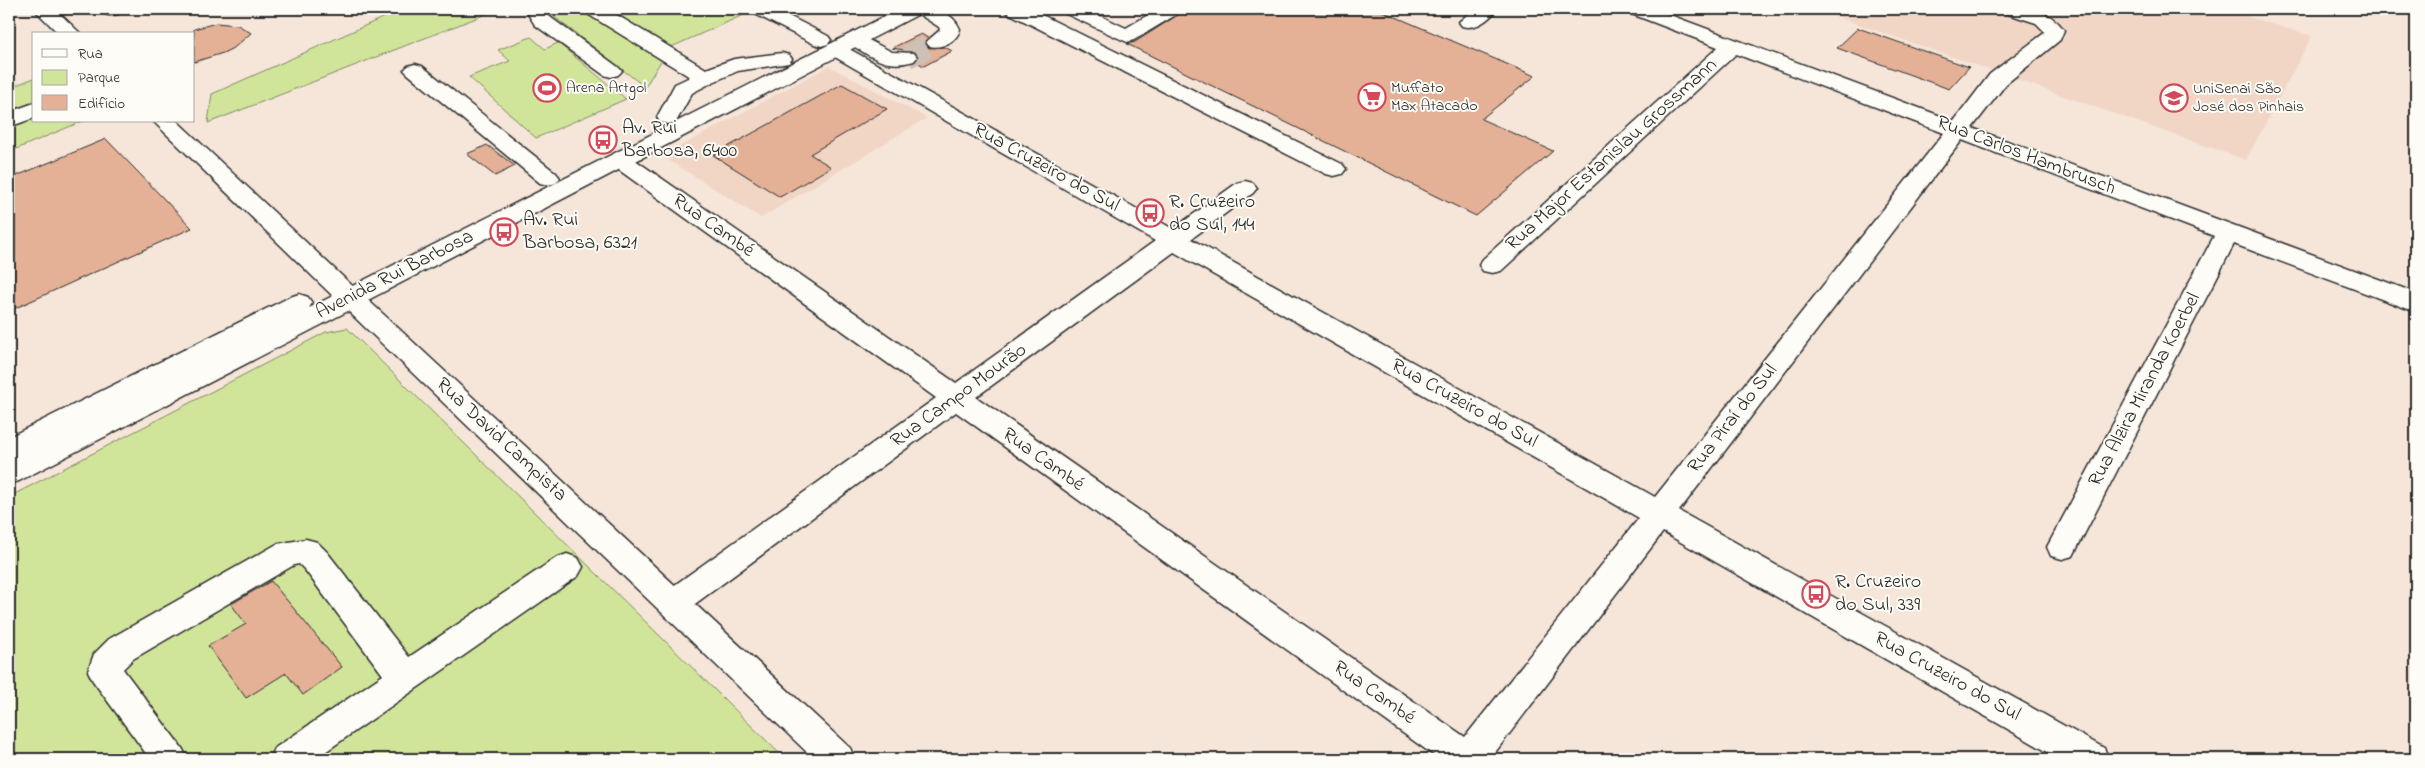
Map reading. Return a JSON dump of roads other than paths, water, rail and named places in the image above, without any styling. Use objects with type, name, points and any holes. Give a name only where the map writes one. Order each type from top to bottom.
[{"type":"street","points":[[44,9],[69,32]]},
{"type":"street","points":[[541,9],[538,14],[542,21],[611,71]]},
{"type":"street","points":[[593,9],[705,77]]},
{"type":"street","points":[[760,9],[837,43],[888,58],[907,57]]},
{"type":"street","name":"Avenida Rui Barbosa","points":[[9,474],[548,178],[782,59],[837,43],[882,9]]},
{"type":"street","name":"Avenida Rui Barbosa","points":[[9,450],[620,160],[837,43],[914,9]]},
{"type":"street","points":[[924,9],[948,24],[950,29],[948,33],[936,42]]},
{"type":"street","points":[[1015,9],[1334,169]]},
{"type":"street","points":[[1071,9],[1127,36],[1166,13]]},
{"type":"street","points":[[1469,22],[1487,9]]},
{"type":"street","name":"Rua Carlos Hambrusch","points":[[1636,9],[2416,303]]},
{"type":"street","name":"Rua Piraí do Sul","points":[[1468,759],[1998,79],[2053,36],[2054,30],[2043,19],[2012,9]]},
{"type":"street","name":"Rua Cruzeiro do Sul","points":[[837,43],[1173,240],[2092,759]]},
{"type":"street","name":"Rua Major Estanislau Grossmann","points":[[1492,265],[1733,46]]},
{"type":"street","points":[[668,117],[683,89],[705,77],[734,65],[782,59]]},
{"type":"street","points":[[415,70],[548,178]]},
{"type":"street","points":[[9,120],[32,111]]},
{"type":"street","name":"Rua David Campista","points":[[165,122],[838,759]]},
{"type":"street","name":"Rua Cambé","points":[[620,160],[1468,759]]},
{"type":"street","name":"Rua Campo Mourão","points":[[673,603],[1245,188]]},
{"type":"street","name":"Rua Alzira Miranda Koerbel","points":[[2062,547],[2228,232]]},
{"type":"street","points":[[170,759],[105,671],[106,664],[121,649],[288,553],[306,551],[316,561],[404,678]]},
{"type":"street","points":[[287,759],[567,567]]},
{"type":"tunnel","points":[[907,57],[936,42]]},
{"type":"place","name":"Arena Artgol","points":[[547,88]]},
{"type":"place","name":"Muffato Max Atacado","points":[[1372,97]]},
{"type":"place","name":"UniSenai São José dos Pinhais","points":[[2174,98]]},
{"type":"place","name":"Av. Rui Barbosa, 6400","points":[[603,140]]},
{"type":"place","name":"R. Cruzeiro do Sul, 144","points":[[1150,213]]},
{"type":"place","name":"Av. Rui Barbosa, 6321","points":[[504,232]]},
{"type":"place","name":"R. Cruzeiro do Sul, 339","points":[[1816,594]]}]
